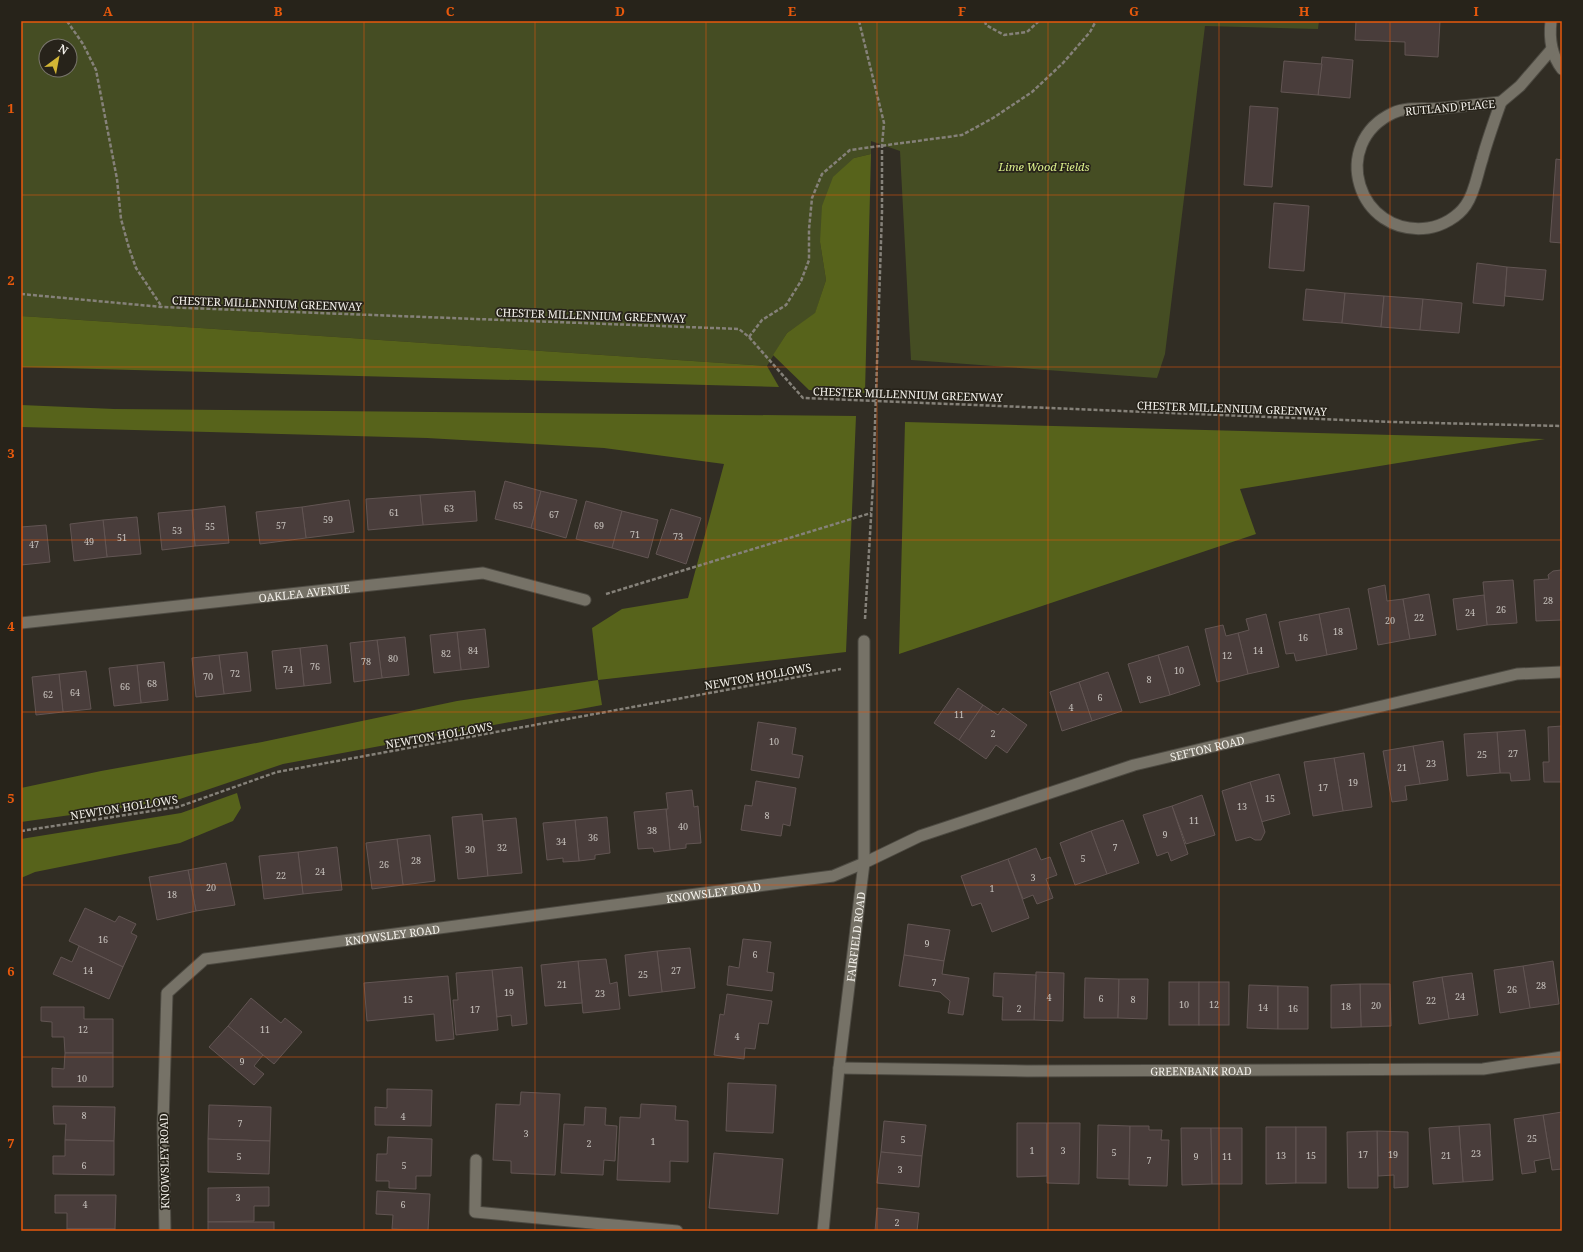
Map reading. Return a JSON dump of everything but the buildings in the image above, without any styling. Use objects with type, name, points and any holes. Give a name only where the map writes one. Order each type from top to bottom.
[{"type":"street","points":[[1551,21],[1550,31],[1552,50],[1562,69]]},
{"type":"street","name":"RUTLAND PLACE","points":[[1501,102],[1442,108],[1414,108],[1393,113],[1376,124],[1363,141],[1357,161],[1358,182],[1366,202],[1380,217],[1397,226],[1416,229],[1435,227],[1451,219],[1466,206],[1474,190],[1481,162],[1501,102],[1520,86],[1552,50]]},
{"type":"street","name":"OAKLEA AVENUE","points":[[21,623],[483,572],[585,600]]},
{"type":"street","name":"FAIRFIELD ROAD","points":[[823,1231],[839,1068],[864,863],[864,641]]},
{"type":"street","name":"SEFTON ROAD","points":[[864,863],[920,836],[1134,766],[1517,674],[1562,672]]},
{"type":"street","name":"KNOWSLEY ROAD","points":[[165,1231],[163,1124],[167,993],[205,959],[833,876],[864,863]]},
{"type":"street","name":"GREENBANK ROAD","points":[[839,1068],[1027,1071],[1483,1069],[1562,1056]]},
{"type":"street","points":[[476,1160],[475,1212],[677,1231]]},
{"type":"path","points":[[67,21],[83,44],[96,70],[117,179],[121,219],[128,248],[136,268],[162,307]]},
{"type":"path","points":[[859,21],[884,123],[882,145],[882,212],[871,513],[864,641]]},
{"type":"path","points":[[985,21],[986,25],[1004,35],[1027,32],[1039,21]]},
{"type":"path","points":[[750,337],[762,320],[786,305],[801,281],[809,260],[809,229],[812,198],[822,174],[850,150],[962,135],[994,118],[1032,92],[1063,62],[1090,32],[1096,21]]},
{"type":"path","name":"CHESTER MILLENNIUM GREENWAY","points":[[21,294],[162,307],[739,329],[750,337],[803,398],[1393,422],[1562,426]]},
{"type":"path","points":[[585,600],[871,513]]},
{"type":"path","name":"NEWTON HOLLOWS","points":[[21,831],[178,807],[277,772],[863,665]]},
{"type":"green space","name":"Lime Wood Fields","points":[[21,21],[1319,21],[1318,29],[1205,26],[1165,354],[1157,378],[911,360],[900,151],[871,141],[871,154],[854,158],[820,242],[826,280],[815,314],[787,333],[767,366],[21,316]]},
{"type":"green space","points":[[871,154],[865,393],[809,390],[773,355],[787,333],[815,313],[826,280],[820,242],[822,206],[833,177],[854,158]]},
{"type":"green space","points":[[21,316],[767,366],[779,387],[21,367]]},
{"type":"green space","points":[[21,405],[114,409],[856,416],[846,652],[598,680],[592,628],[622,609],[688,598],[724,464],[604,448],[427,438],[21,427]]},
{"type":"green space","points":[[905,422],[1545,439],[1240,489],[1256,534],[899,654]]},
{"type":"green space","points":[[598,680],[602,705],[283,764],[177,800],[21,822],[21,788],[101,771],[262,742],[457,701]]},
{"type":"green space","points":[[237,793],[241,808],[233,821],[180,843],[35,872],[21,878],[21,839],[181,813]]}]
